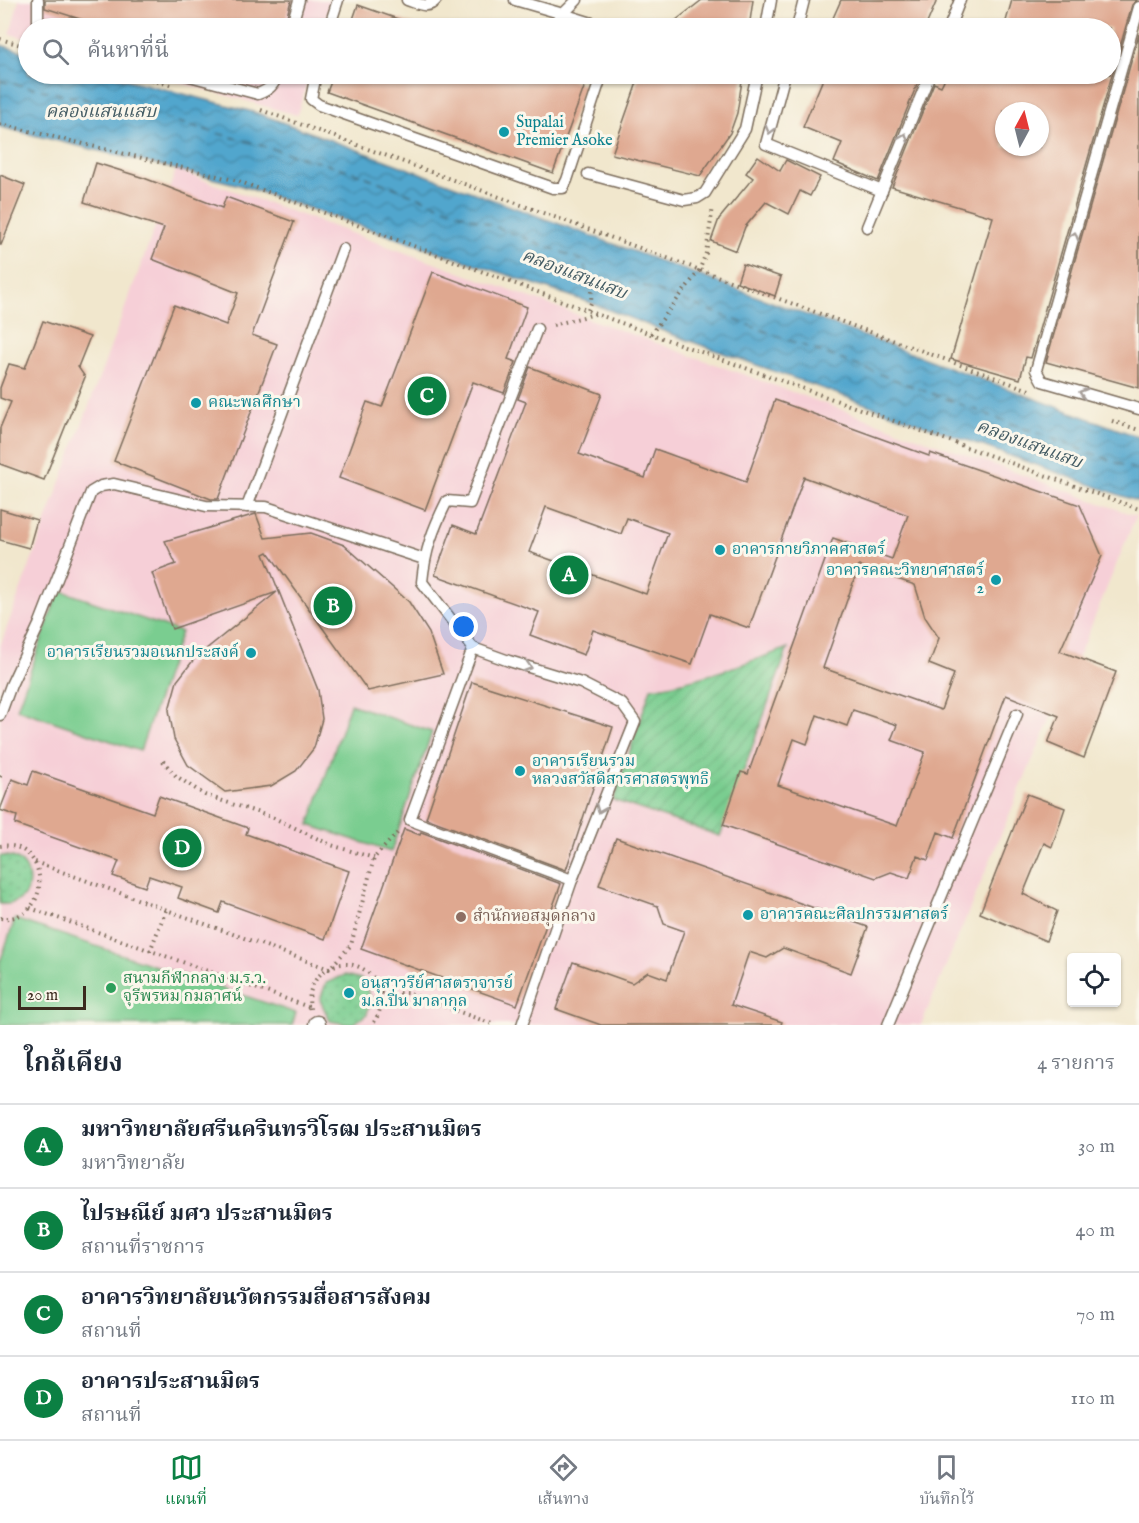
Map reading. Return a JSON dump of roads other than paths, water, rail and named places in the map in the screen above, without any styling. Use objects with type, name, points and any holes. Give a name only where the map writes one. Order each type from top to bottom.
[{"type":"lane","points":[[38,0],[38,18]]},
{"type":"lane","points":[[294,18],[299,0]]},
{"type":"lane","points":[[332,18],[338,0]]},
{"type":"lane","points":[[406,0],[425,6],[433,4],[436,0]]},
{"type":"lane","points":[[515,0],[576,18]]},
{"type":"lane","points":[[563,14],[577,0]]},
{"type":"lane","points":[[768,18],[771,0]]},
{"type":"lane","points":[[800,18],[804,0]]},
{"type":"lane","points":[[953,18],[960,0]]},
{"type":"lane","points":[[1121,70],[1139,7]]},
{"type":"lane","points":[[220,84],[258,94],[267,91],[273,84]]},
{"type":"lane","points":[[314,84],[310,99],[319,105],[553,188],[563,188],[599,84]]},
{"type":"lane","points":[[588,174],[684,200],[697,198],[705,193],[745,129],[755,84]]},
{"type":"lane","points":[[782,84],[766,144],[882,191]]},
{"type":"lane","points":[[867,227],[926,84]]},
{"type":"lane","points":[[1117,84],[1036,370],[1042,381],[1139,409]]},
{"type":"lane","points":[[247,507],[343,249]]},
{"type":"lane","points":[[522,1025],[572,880],[634,722],[622,704],[580,683],[473,648],[422,582],[424,559],[432,531],[447,501],[470,503],[537,329]]},
{"type":"lane","points":[[0,715],[11,685],[39,625],[91,492],[101,486],[114,484],[206,506],[266,507],[424,559]]},
{"type":"lane","points":[[473,648],[410,820],[572,880]]},
{"type":"lane","points":[[888,1025],[1017,714]]},
{"type":"water","name":"คลองแสนแสบ","points":[[0,45],[18,50],[18,84],[145,84],[257,113],[1139,437],[1139,502],[679,337],[591,303],[236,184],[0,127]]},
{"type":"place","name":"Supalai Premier Asoke","points":[[504,132]]},
{"type":"place","name":"อาคารวิทยาลัยนวัตกรรมสื่อสารสังคม","points":[[427,396]]},
{"type":"place","name":"คณะพลศึกษา","points":[[196,403]]},
{"type":"place","name":"อาคารกายวิภาคศาสตร์","points":[[720,550]]},
{"type":"place","name":"มหาวิทยาลัยศรีนครินทรวิโรฒ ประสานมิตร","points":[[569,575]]},
{"type":"place","name":"อาคารคณะวิทยาศาสตร์ 2","points":[[996,580]]},
{"type":"place","name":"ไปรษณีย์ มศว ประสานมิตร","points":[[333,606]]},
{"type":"place","name":"อาคารเรียนรวมอเนกประสงค์","points":[[251,653]]},
{"type":"place","name":"อาคารเรียนรวม หลวงสวัสดิสารศาสตรพุทธิ","points":[[520,771]]},
{"type":"place","name":"อาคารประสานมิตร","points":[[182,848]]},
{"type":"place","name":"อาคารคณะศิลปกรรมศาสตร์","points":[[748,915]]},
{"type":"place","name":"สำนักหอสมุดกลาง","points":[[461,917]]},
{"type":"place","name":"สนามกีฬากลาง ม.ร.ว. จุรีพรหม กมลาศน์","points":[[111,988]]},
{"type":"place","name":"อนุสาวรีย์ศาสตราจารย์ ม.ล.ปิ่น มาลากุล","points":[[349,993]]}]
